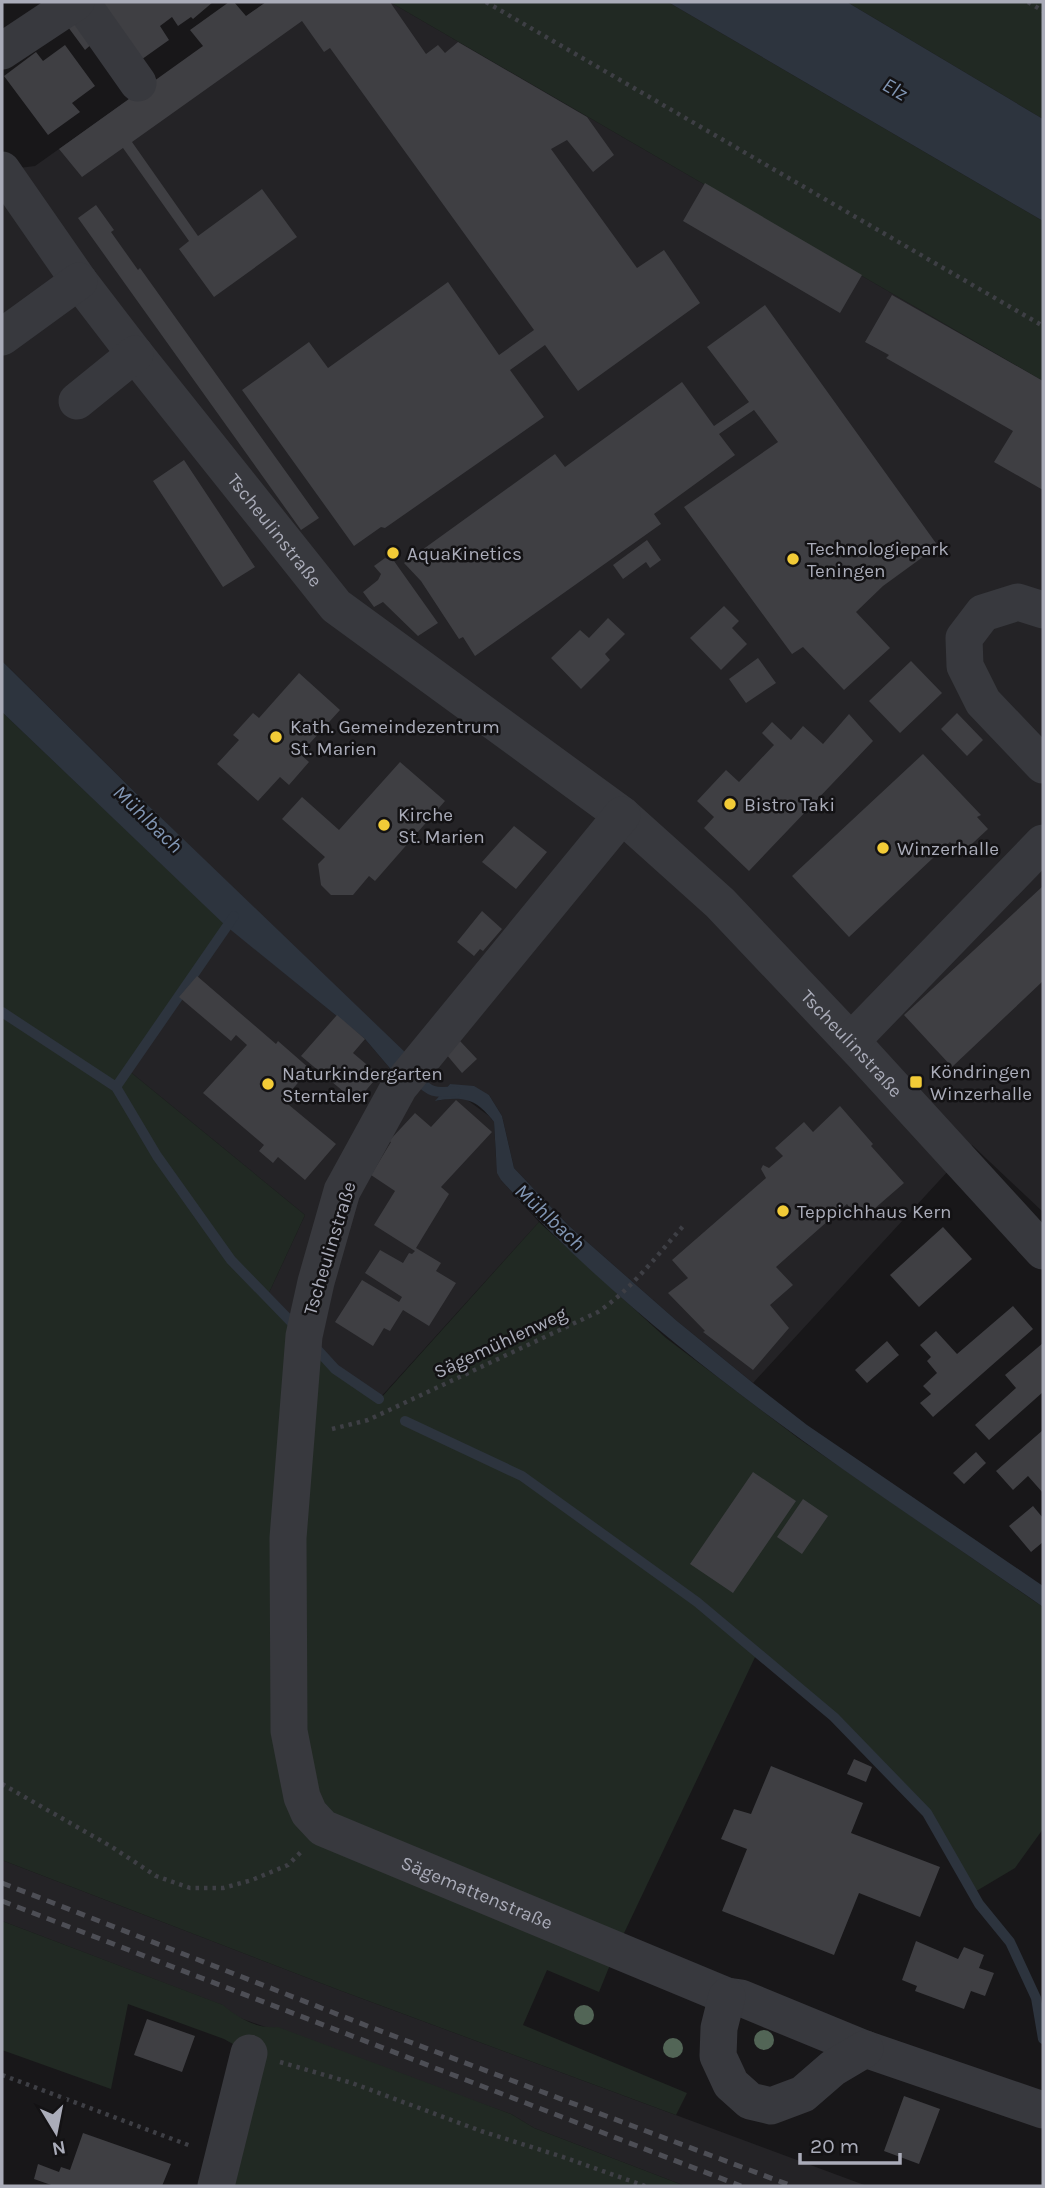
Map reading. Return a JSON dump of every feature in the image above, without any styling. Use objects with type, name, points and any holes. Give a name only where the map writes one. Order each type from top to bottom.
[{"type":"street","points":[[2,51],[79,2],[138,83]]},
{"type":"street","name":"Tscheulinstraße","points":[[2,170],[79,281],[336,606],[622,815],[720,903],[851,1041],[1043,1251]]},
{"type":"street","points":[[2,337],[79,281]]},
{"type":"street","points":[[77,401],[135,354]]},
{"type":"street","points":[[1043,610],[1018,602],[983,612],[964,638],[965,666],[983,702],[1043,765]]},
{"type":"street","name":"Tscheulinstraße","points":[[297,1439],[304,1336],[342,1191],[399,1087],[622,815]]},
{"type":"street","points":[[851,1041],[1043,843]]},
{"type":"street","points":[[297,1439],[288,1538],[289,1731],[302,1797],[309,1813],[323,1828]]},
{"type":"street","name":"Sägemattenstraße","points":[[323,1828],[727,1996],[741,1998],[865,2049],[1043,2110]]},
{"type":"street","points":[[727,1996],[719,2028],[718,2056],[731,2084],[750,2101],[771,2106],[803,2094],[832,2068],[865,2049]]},
{"type":"street","points":[[219,2172],[249,2053]]},
{"type":"path","points":[[486,2],[1043,326]]},
{"type":"path","points":[[1028,2],[1043,11]]},
{"type":"path","name":"Sägemühlenweg","points":[[297,1439],[368,1420],[598,1312],[612,1303],[641,1274],[685,1224]]},
{"type":"path","points":[[2,1784],[112,1847],[156,1876],[190,1888],[223,1888],[288,1865],[323,1828]]},
{"type":"path","points":[[249,2053],[352,2083],[481,2131],[645,2186]]},
{"type":"path","points":[[2,2075],[219,2172]]},
{"type":"shaded area","points":[[266,2],[390,2],[1043,381],[1043,1212],[972,1145],[753,1383],[677,1321],[568,1225],[514,1168],[502,1116],[489,1095],[450,1084],[436,1101],[456,1097],[466,1099],[489,1116],[494,1122],[496,1157],[501,1180],[539,1222],[379,1399],[335,1369],[267,1297],[305,1215],[128,1070],[227,926],[365,1039],[394,1073],[402,1065],[152,809],[2,661],[2,170],[35,166]]},
{"type":"shaded area","points":[[390,2],[668,2],[1043,221],[1043,381]]},
{"type":"shaded area","points":[[847,2],[1043,2],[1043,119]]},
{"type":"shaded area","points":[[2,712],[227,926],[128,1070],[305,1215],[267,1297],[335,1369],[380,1399],[539,1222],[666,1338],[798,1438],[1043,1607],[1043,1829],[1015,1868],[973,1893],[927,1813],[834,1717],[757,1653],[616,1950],[599,1992],[547,1970],[523,2025],[687,2093],[676,2115],[339,1990],[2,1860]]},
{"type":"shaded area","points":[[2,1860],[339,1990],[867,2186],[685,2186],[534,2128],[511,2114],[237,2017],[222,2005],[2,1921]]},
{"type":"shaded area","points":[[2,1921],[223,2005],[248,2022],[278,2027],[511,2114],[534,2128],[685,2186],[216,2186],[249,2053],[224,2039],[128,2004],[111,2089],[2,2050]]},
{"type":"water","name":"Elz","points":[[668,2],[847,2],[1043,119],[1043,221]]},
{"type":"water","points":[[2,661],[409,1056],[394,1073],[365,1039],[226,926],[2,712]]},
{"type":"water","points":[[450,1084],[474,1086],[489,1095],[502,1116],[514,1168],[568,1225],[677,1321],[807,1425],[1043,1586],[1043,1607],[760,1409],[625,1301],[561,1242],[501,1180],[497,1173],[494,1122],[487,1114],[475,1103],[461,1099],[435,1101]]},
{"type":"building","points":[[99,2],[213,2],[193,19],[191,17],[178,26],[172,17],[160,26],[169,40],[138,62]]},
{"type":"building","points":[[229,2],[234,2],[246,16],[266,2],[390,2],[426,54],[438,45],[445,53],[458,42],[587,117],[614,155],[593,172],[567,140],[551,149],[637,268],[664,250],[700,303],[578,391],[545,345],[510,370],[544,417],[385,528],[381,527],[354,546],[242,390],[309,342],[328,368],[448,282],[499,355],[534,330],[330,48],[324,52],[302,21],[132,142],[198,236],[262,189],[297,237],[214,297],[179,249],[189,241],[123,148],[82,177],[59,149],[203,46],[190,30]]},
{"type":"building","points":[[77,20],[94,42],[85,50],[68,27]]},
{"type":"building","points":[[65,45],[95,86],[72,103],[80,112],[48,135],[4,76],[36,52],[43,61]]},
{"type":"building","points":[[705,183],[862,275],[840,313],[683,221]]},
{"type":"building","points":[[96,205],[138,270],[140,268],[319,518],[301,530],[78,218]]},
{"type":"building","points":[[892,295],[1043,381],[1043,490],[994,462],[1013,431],[886,358],[889,355],[865,342]]},
{"type":"building","points":[[765,305],[938,546],[883,586],[856,612],[890,648],[844,690],[803,647],[792,654],[684,507],[778,442],[754,410],[719,434],[735,455],[654,514],[661,524],[475,656],[463,637],[459,639],[421,581],[404,563],[555,454],[565,467],[682,382],[714,426],[749,402],[707,347]]},
{"type":"building","points":[[184,460],[255,567],[223,587],[153,481]]},
{"type":"building","points":[[647,540],[661,560],[650,568],[646,562],[623,579],[613,565]]},
{"type":"building","points":[[385,558],[394,561],[438,623],[418,636],[383,602],[374,607],[363,592],[378,580],[381,574],[374,566]]},
{"type":"building","points":[[724,606],[739,621],[732,628],[747,644],[721,670],[690,638]]},
{"type":"building","points":[[608,618],[625,634],[605,654],[610,660],[581,689],[551,658],[580,630],[589,638]]},
{"type":"building","points":[[758,658],[776,683],[746,703],[729,679]]},
{"type":"building","points":[[911,661],[942,693],[900,733],[869,701]]},
{"type":"building","name":"Kath. Gemeindezentrum St. Marien","points":[[299,673],[340,710],[300,754],[309,762],[289,785],[280,777],[258,801],[217,764],[239,740],[233,735],[253,713],[259,718]]},
{"type":"building","points":[[957,713],[983,740],[967,756],[941,729]]},
{"type":"building","points":[[849,714],[873,741],[749,871],[704,828],[714,817],[697,801],[726,770],[739,782],[774,745],[762,733],[772,722],[791,740],[803,726],[823,744]]},
{"type":"building","name":"Winzerhalle","points":[[923,754],[981,815],[977,817],[988,829],[961,854],[950,842],[849,937],[792,876]]},
{"type":"building","name":"Kirche St. Marien","points":[[400,762],[445,801],[375,881],[369,876],[353,895],[331,895],[321,885],[318,864],[325,857],[282,819],[302,797],[339,830]]},
{"type":"building","points":[[514,826],[547,852],[516,889],[482,862]]},
{"type":"building","points":[[1043,886],[1043,981],[952,1067],[904,1015]]},
{"type":"building","points":[[482,911],[502,929],[483,951],[480,949],[474,956],[457,942]]},
{"type":"building","points":[[197,976],[276,1044],[278,1041],[310,1069],[283,1100],[336,1144],[305,1180],[278,1157],[273,1163],[259,1151],[264,1145],[203,1093],[247,1045],[236,1035],[231,1041],[179,997]]},
{"type":"building","points":[[337,1015],[365,1039],[353,1053],[379,1075],[356,1102],[301,1056]]},
{"type":"building","points":[[460,1041],[477,1059],[462,1073],[446,1054]]},
{"type":"building","points":[[456,1100],[492,1132],[441,1187],[449,1194],[416,1248],[441,1263],[436,1271],[456,1283],[429,1326],[403,1310],[390,1331],[384,1328],[373,1346],[335,1322],[362,1280],[399,1302],[402,1297],[365,1273],[380,1250],[403,1263],[409,1253],[415,1251],[374,1225],[395,1191],[371,1175],[391,1142],[389,1141],[415,1113],[431,1127]]},
{"type":"building","name":"Teppichhaus Kern","points":[[840,1106],[904,1183],[866,1216],[860,1208],[854,1214],[847,1204],[776,1267],[793,1285],[770,1305],[789,1328],[753,1370],[703,1332],[705,1331],[668,1293],[688,1278],[672,1260],[766,1178],[761,1169],[763,1165],[769,1168],[783,1156],[775,1148],[804,1122],[813,1132]]},
{"type":"building","points":[[943,1227],[972,1259],[919,1307],[890,1275]]},
{"type":"building","points":[[1013,1306],[1033,1329],[933,1417],[920,1403],[931,1394],[923,1386],[937,1373],[927,1361],[931,1357],[920,1345],[936,1331],[957,1354]]},
{"type":"building","points":[[887,1341],[899,1355],[867,1383],[855,1370]]},
{"type":"building","points":[[1043,1343],[1043,1392],[989,1440],[975,1425],[1016,1388],[1005,1375]]},
{"type":"building","points":[[1043,1430],[1043,1493],[1028,1476],[1013,1490],[996,1471]]},
{"type":"building","points":[[976,1452],[986,1463],[964,1484],[953,1473]]},
{"type":"building","points":[[753,1472],[796,1501],[733,1593],[690,1564]]},
{"type":"building","points":[[803,1499],[828,1516],[802,1554],[777,1537]]},
{"type":"building","points":[[1033,1506],[1043,1518],[1043,1542],[1031,1552],[1009,1526]]},
{"type":"building","points":[[854,1759],[872,1767],[866,1782],[847,1774]]},
{"type":"building","points":[[771,1766],[863,1803],[851,1833],[940,1867],[920,1917],[859,1893],[834,1955],[722,1911],[747,1849],[721,1839],[734,1809],[751,1814]]},
{"type":"building","points":[[916,1941],[958,1959],[964,1947],[984,1955],[979,1968],[994,1973],[985,1996],[971,1991],[964,2009],[915,1991],[917,1986],[902,1980]]},
{"type":"building","points":[[147,2019],[195,2036],[182,2072],[134,2055]]},
{"type":"building","points":[[904,2096],[940,2109],[919,2164],[884,2151]]},
{"type":"building","points":[[83,2133],[171,2164],[162,2186],[54,2186],[34,2179],[38,2164],[59,2172],[61,2167],[70,2170]]},
{"type":"waterway","points":[[116,1087],[234,916]]},
{"type":"waterway","points":[[2,1012],[116,1087],[157,1156],[231,1260],[298,1329]]},
{"type":"waterway","name":"Mühlbach","points":[[414,1077],[433,1091],[456,1091]]},
{"type":"waterway","points":[[313,1345],[335,1369],[379,1399]]},
{"type":"waterway","points":[[405,1421],[522,1476],[697,1602],[834,1717],[927,1813],[979,1904],[1010,1942],[1036,1998],[1043,2039]]},
{"type":"railway","points":[[2,1883],[370,2027],[792,2186]]},
{"type":"railway","points":[[2,1901],[741,2186]]},
{"type":"place","name":"AquaKinetics","points":[[393,553]]},
{"type":"place","name":"Technologiepark Teningen","points":[[793,559]]},
{"type":"place","name":"Kath. Gemeindezentrum St. Marien","points":[[276,737]]},
{"type":"place","name":"Bistro Taki","points":[[730,804]]},
{"type":"place","name":"Kirche St. Marien","points":[[384,825]]},
{"type":"place","name":"Winzerhalle","points":[[883,848]]},
{"type":"place","name":"Köndringen Winzerhalle","points":[[916,1082]]},
{"type":"place","name":"Naturkindergarten Sterntaler","points":[[268,1084]]},
{"type":"place","name":"Teppichhaus Kern","points":[[783,1211]]}]
